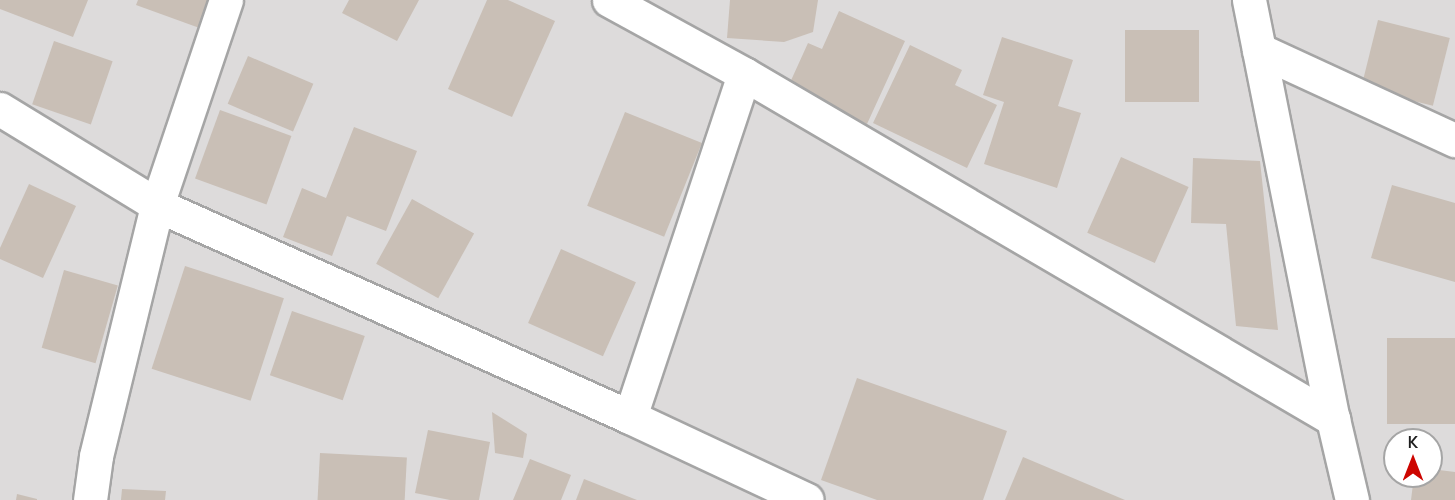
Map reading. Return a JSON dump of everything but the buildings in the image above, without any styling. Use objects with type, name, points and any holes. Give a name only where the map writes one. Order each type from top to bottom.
[{"type":"street","points":[[90,500],[96,456],[157,205],[226,0]]},
{"type":"street","points":[[609,0],[744,74],[1333,420]]},
{"type":"street","points":[[1249,0],[1333,420],[1352,500]]},
{"type":"street","points":[[1259,50],[1455,140]]},
{"type":"street","points":[[630,417],[744,74]]},
{"type":"street","points":[[0,109],[157,205],[630,417],[807,500]]},
{"type":"shaded area","points":[[0,0],[1455,0],[1455,500],[0,500]]}]
